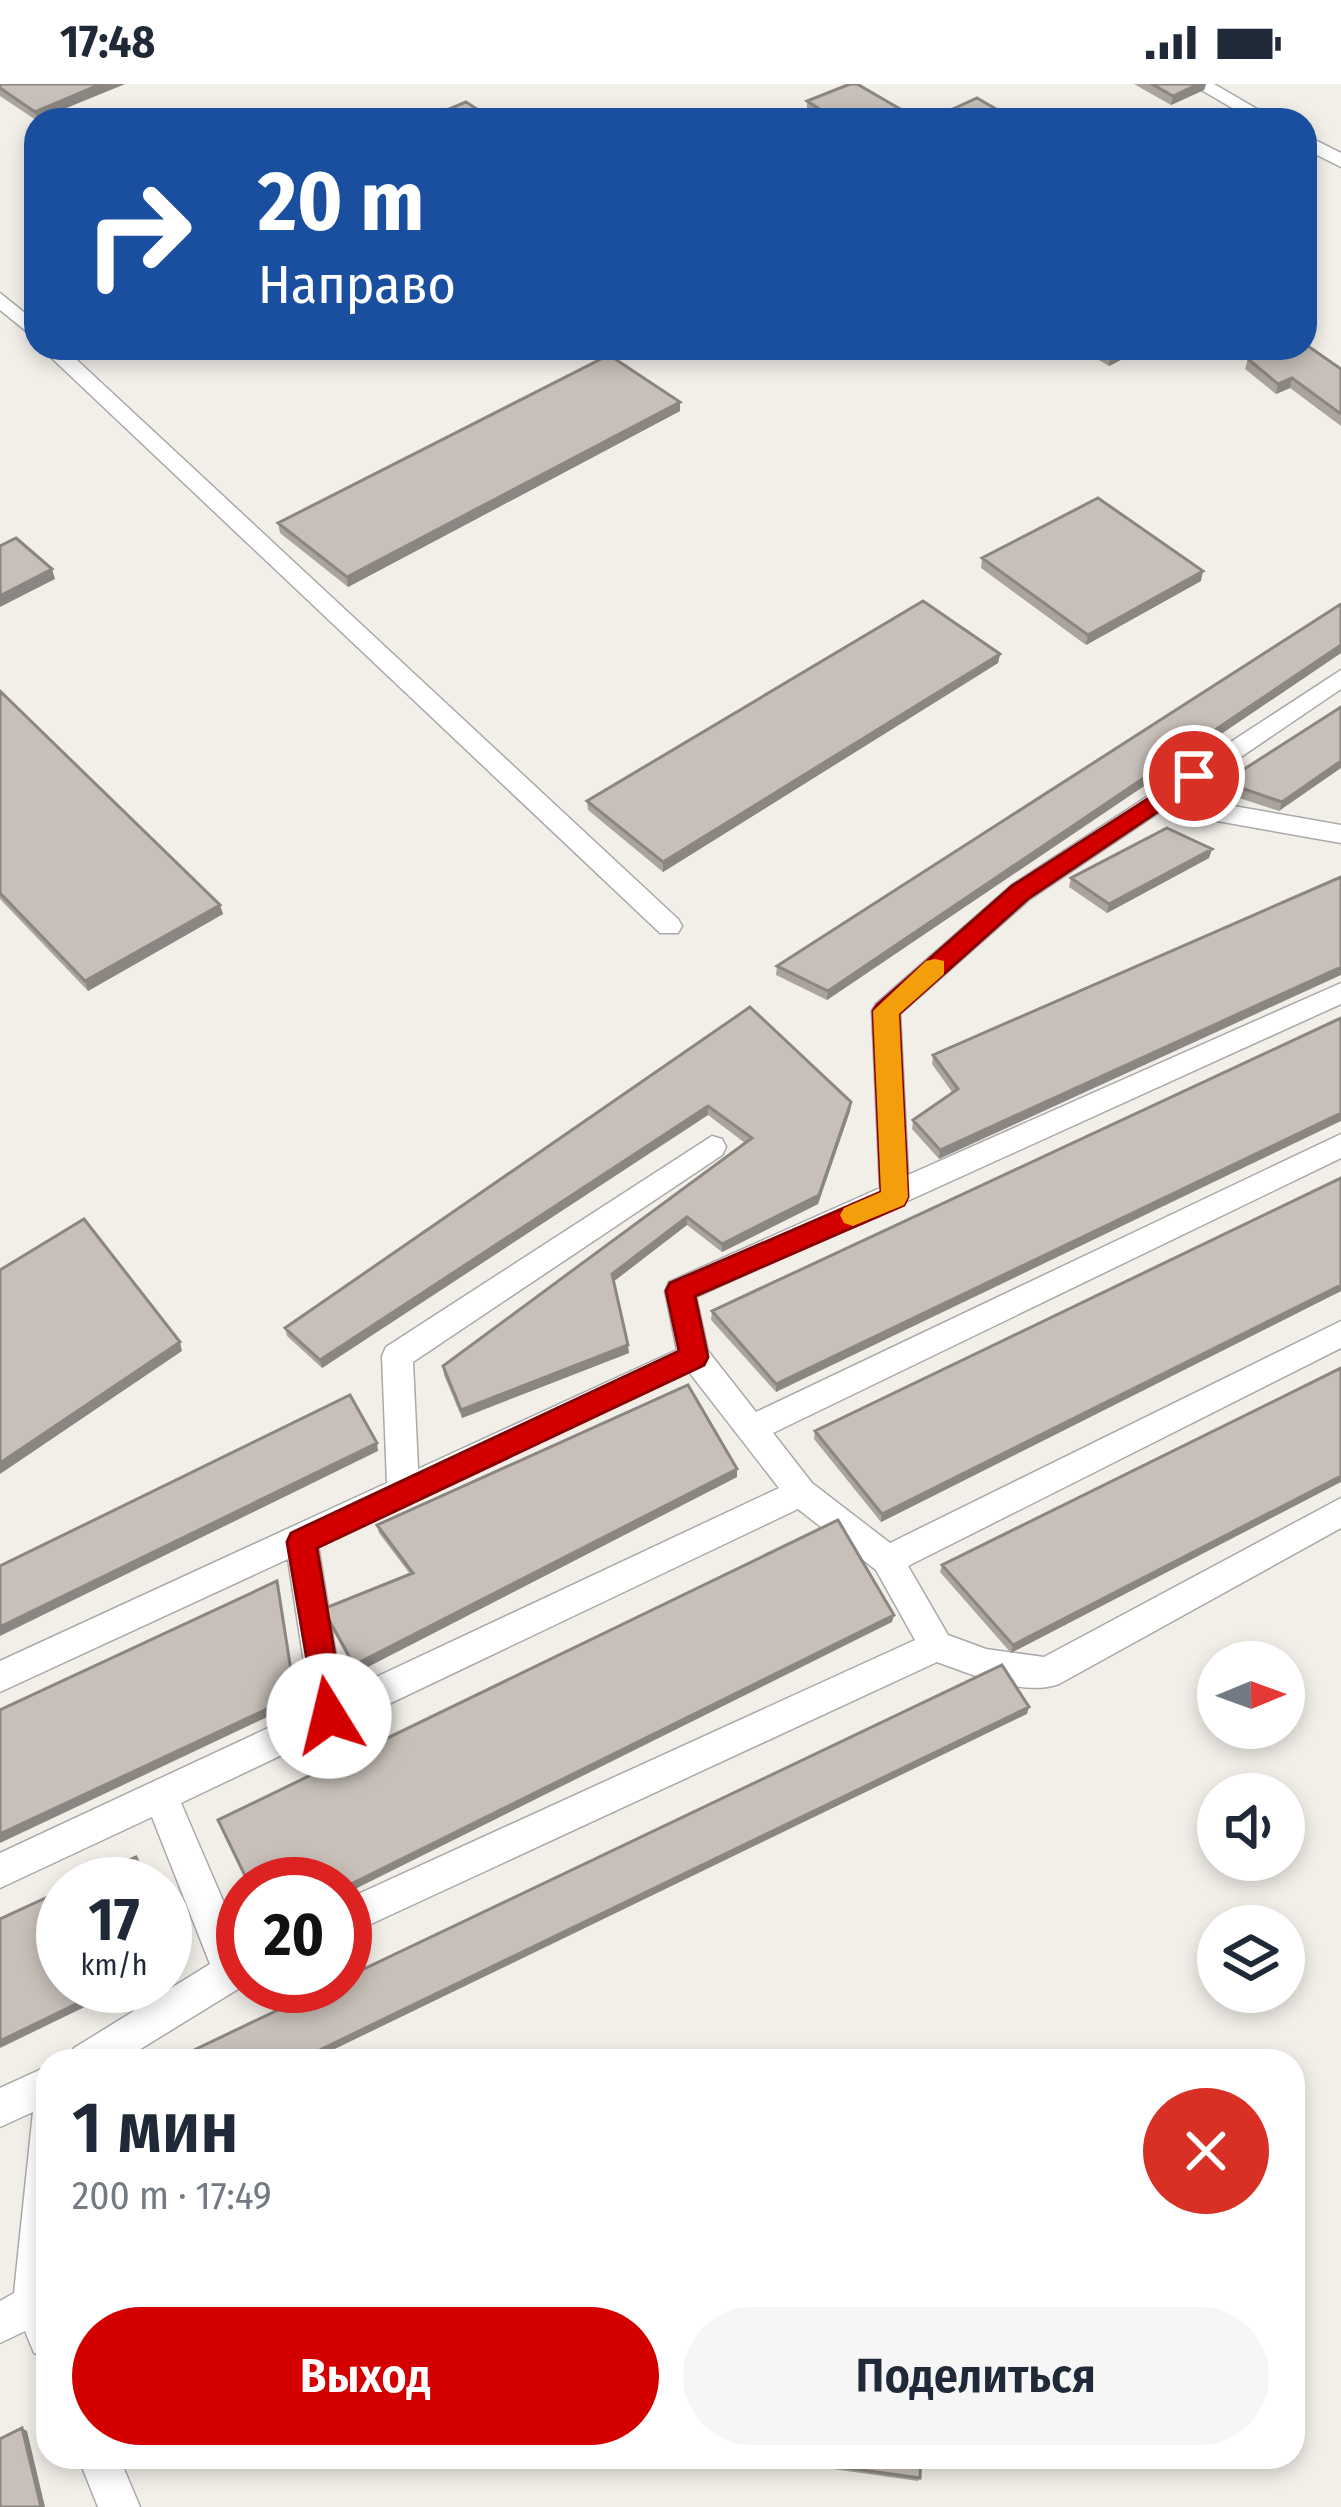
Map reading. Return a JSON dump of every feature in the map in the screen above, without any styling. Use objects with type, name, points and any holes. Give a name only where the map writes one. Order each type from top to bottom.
[{"type":"lane","points":[[1201,84],[1245,108]]},
{"type":"lane","points":[[0,299],[24,322]]},
{"type":"lane","points":[[65,360],[669,926]]},
{"type":"lane","points":[[895,1197],[886,1011],[1021,892],[1341,678]]},
{"type":"lane","points":[[1157,801],[1341,834]]},
{"type":"lane","points":[[1341,993],[680,1291],[694,1357],[801,1492],[887,1560],[936,1646],[986,1664],[1048,1673],[1341,1512]]},
{"type":"lane","points":[[751,1429],[1341,1145]]},
{"type":"lane","points":[[403,1494],[398,1356],[712,1147]]},
{"type":"lane","points":[[887,1560],[1341,1334]]},
{"type":"lane","points":[[0,1677],[694,1357]]},
{"type":"lane","points":[[0,1871],[801,1492]]},
{"type":"lane","points":[[301,1542],[329,1716]]},
{"type":"lane","points":[[372,1906],[936,1646]]},
{"type":"lane","points":[[160,1796],[216,1921]]},
{"type":"lane","points":[[106,2049],[216,1981]]},
{"type":"lane","points":[[0,2108],[36,2091]]},
{"type":"lane","points":[[27,2322],[36,2236]]},
{"type":"lane","points":[[103,2469],[119,2507]]},
{"type":"building","points":[[0,84],[101,84],[44,108],[29,108]]},
{"type":"building","points":[[857,84],[898,108],[818,108],[807,101]]},
{"type":"building","points":[[1152,84],[1199,84],[1173,96]]},
{"type":"building","points":[[977,98],[994,108],[955,108]]},
{"type":"building","points":[[1317,352],[1341,369],[1341,414],[1292,378],[1278,384],[1249,360],[1317,360]]},
{"type":"building","points":[[599,360],[617,360],[680,402],[347,577],[278,523]]},
{"type":"building","points":[[1098,498],[1203,571],[1088,635],[982,558]]},
{"type":"building","points":[[16,538],[52,569],[0,596],[0,546]]},
{"type":"building","points":[[923,601],[1000,654],[663,862],[587,801]]},
{"type":"building","points":[[1341,604],[1341,645],[828,991],[777,966]]},
{"type":"building","points":[[0,691],[220,905],[85,981],[0,893]]},
{"type":"building","points":[[1341,707],[1341,761],[1282,802],[1224,782]]},
{"type":"building","points":[[1167,828],[1212,849],[1109,904],[1071,878]]},
{"type":"building","points":[[1341,877],[1341,967],[940,1150],[913,1120],[958,1089],[933,1055]]},
{"type":"building","points":[[750,1007],[851,1102],[819,1195],[722,1244],[687,1217],[612,1274],[628,1345],[461,1410],[443,1366],[752,1138],[708,1106],[320,1360],[285,1328]]},
{"type":"building","points":[[1341,1018],[1341,1113],[776,1384],[712,1311]]},
{"type":"building","points":[[1341,1178],[1341,1285],[882,1514],[815,1431]]},
{"type":"building","points":[[84,1219],[180,1342],[0,1463],[0,1270]]},
{"type":"building","points":[[1341,1368],[1341,1476],[1013,1645],[942,1565]]},
{"type":"building","points":[[688,1385],[737,1469],[354,1665],[323,1609],[413,1573],[377,1525]]},
{"type":"building","points":[[350,1395],[377,1443],[0,1627],[0,1566]]},
{"type":"building","points":[[838,1520],[894,1615],[372,1874],[372,1857],[236,1857],[218,1820]]},
{"type":"building","points":[[277,1581],[295,1696],[0,1834],[0,1710]]},
{"type":"building","points":[[1002,1665],[1029,1707],[322,2049],[196,2049],[271,2013],[372,2013],[372,1965]]},
{"type":"building","points":[[36,1902],[36,2013],[58,2013],[0,2041],[0,1919]]},
{"type":"building","points":[[22,2428],[41,2507],[0,2507],[0,2439]]},
{"type":"building","points":[[856,2469],[920,2469],[920,2478]]},
{"type":"slow traffic","points":[[853,1215],[895,1197],[886,1011],[935,968]]},
{"type":"route","points":[[329,1716],[301,1542],[694,1357],[680,1291],[895,1197],[886,1011],[1021,892],[1194,776]]}]
